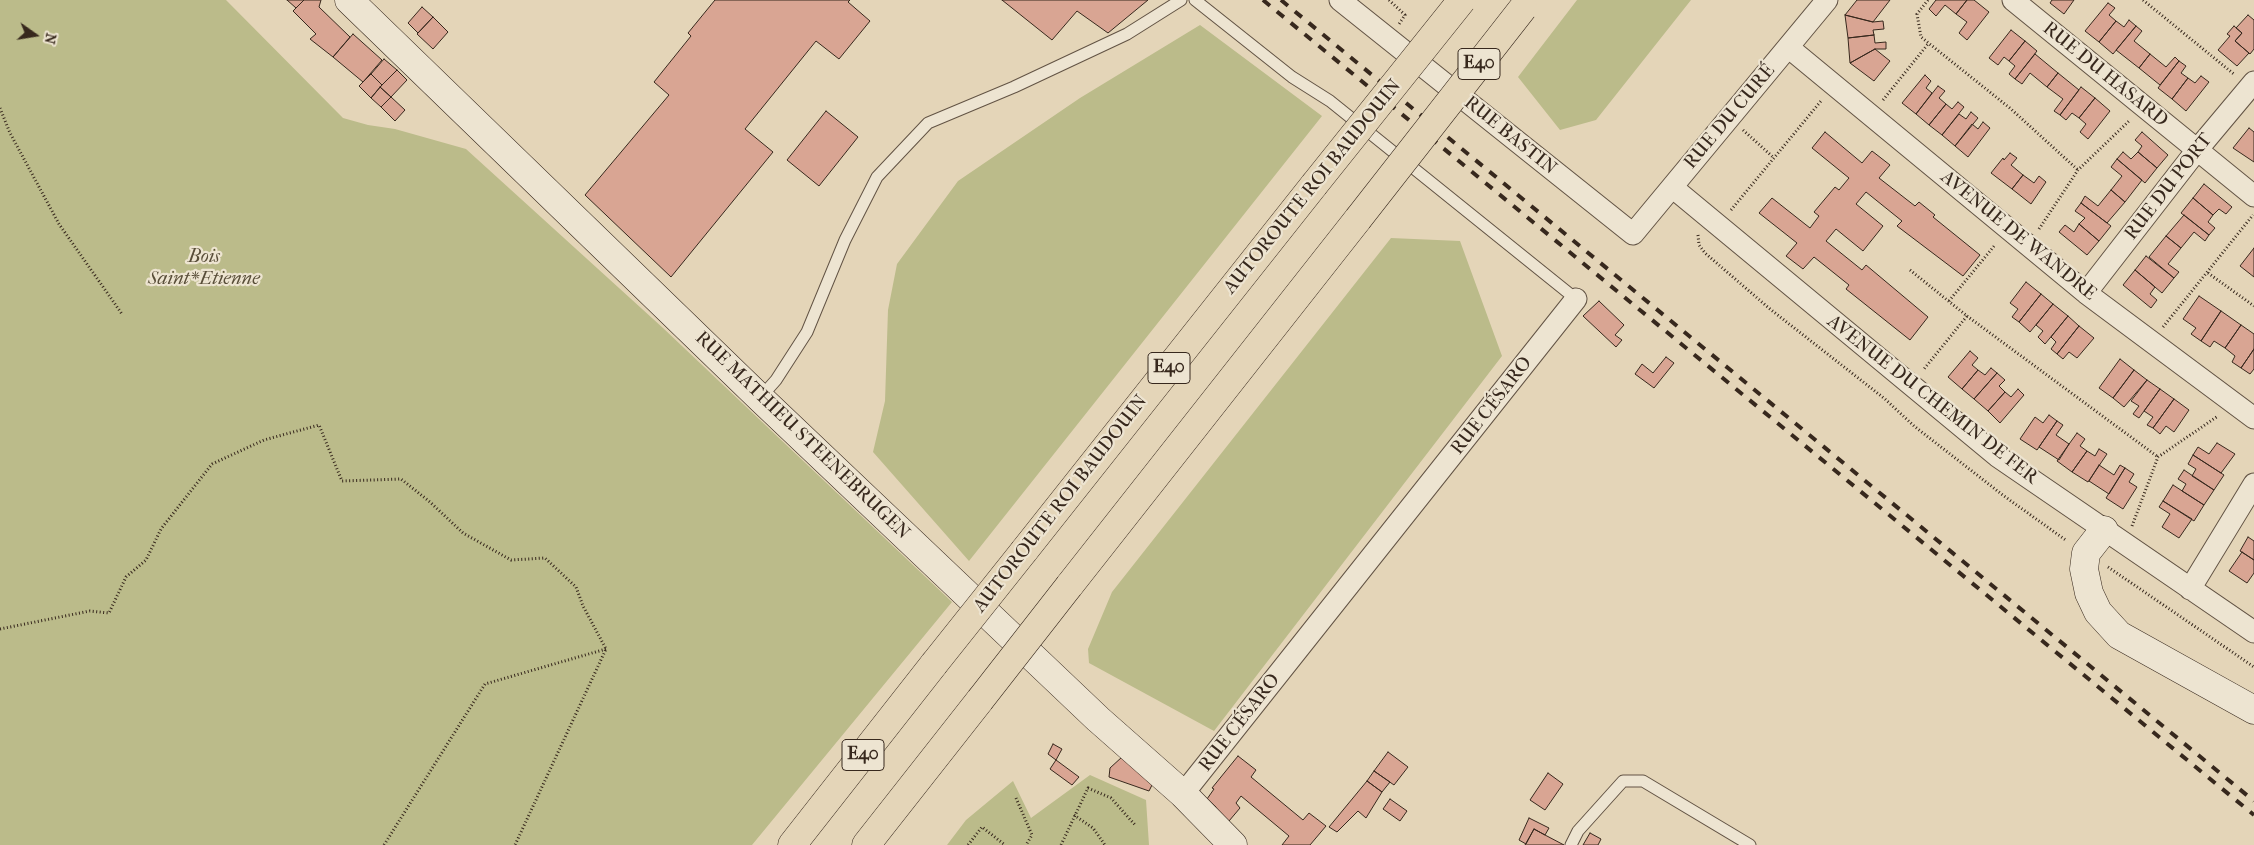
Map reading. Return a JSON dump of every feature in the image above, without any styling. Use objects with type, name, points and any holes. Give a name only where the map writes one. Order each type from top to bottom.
[{"type":"highway","name":"AUTOROUTE ROI BAUDOUIN","points":[[792,845],[1462,0]]},
{"type":"highway","name":"E40","points":[[866,845],[1526,4]]},
{"type":"street","name":"RUE MATHIEU STEENEBRUGEN","points":[[350,0],[760,398],[1098,719],[1184,794],[1233,845]]},
{"type":"street","name":"RUE BASTIN","points":[[1340,0],[1633,234]]},
{"type":"street","name":"RUE DU CURÉ","points":[[1633,234],[1827,0]]},
{"type":"street","name":"RUE DU HASARD","points":[[2013,0],[2254,196]]},
{"type":"street","name":"AVENUE DE WANDRE","points":[[1788,47],[2086,293],[2254,418]]},
{"type":"street","name":"RUE DU PORT","points":[[2086,293],[2197,150],[2252,84]]},
{"type":"street","name":"AVENUE DU CHEMIN DE FER","points":[[1672,187],[1997,456],[2254,632]]},
{"type":"street","name":"RUE CÉSARO","points":[[1184,794],[1576,300]]},
{"type":"street","points":[[2190,589],[2254,484]]},
{"type":"street","points":[[2114,537],[2086,553],[2084,569],[2089,593],[2098,612],[2109,626],[2119,635],[2254,710]]},
{"type":"lane","points":[[760,398],[776,380],[807,332],[845,240],[877,177],[928,123],[1014,87],[1127,34],[1181,0]]},
{"type":"lane","name":"RUE CÉSARO","points":[[1194,0],[1292,77],[1330,101],[1576,300]]},
{"type":"lane","points":[[1571,845],[1578,831],[1622,781],[1643,781],[1750,845]]},
{"type":"path","points":[[1928,0],[1917,14],[1921,37],[2011,109],[2078,170]]},
{"type":"path","points":[[2143,0],[2252,84]]},
{"type":"path","points":[[1871,115],[1928,44]]},
{"type":"path","points":[[1834,85],[1774,158],[1698,236],[1699,245],[1709,257],[1770,309],[1885,399],[1914,426],[2004,496],[2254,667]]},
{"type":"path","points":[[2028,245],[2078,170],[2144,107]]},
{"type":"path","points":[[0,108],[10,133],[59,224],[122,314]]},
{"type":"path","points":[[1730,118],[1774,158]]},
{"type":"path","points":[[2152,341],[2254,214]]},
{"type":"path","points":[[1948,301],[2009,229]]},
{"type":"path","points":[[1910,270],[1967,316],[2158,457]]},
{"type":"path","points":[[2208,273],[2254,306]]},
{"type":"path","points":[[1911,386],[1967,316]]},
{"type":"path","points":[[2110,568],[2114,537],[2158,457],[2235,404]]},
{"type":"path","points":[[0,630],[90,611],[109,613],[126,577],[146,560],[161,529],[212,464],[264,440],[320,425],[342,481],[401,479],[430,502],[463,533],[511,560],[545,558],[576,587],[583,606],[606,649]]},
{"type":"path","points":[[384,845],[484,684],[606,649]]},
{"type":"path","points":[[514,845],[606,649]]},
{"type":"path","points":[[1061,845],[1088,788],[1111,798],[1136,826]]},
{"type":"path","points":[[1016,798],[1032,835],[1026,845]]},
{"type":"path","points":[[1074,815],[1093,828],[1105,845]]},
{"type":"path","points":[[969,845],[982,827],[1005,845]]},
{"type":"green space","name":"Bois Saint*Etienne","points":[[0,0],[226,0],[343,118],[368,125],[395,129],[466,149],[663,328],[952,602],[752,845],[0,845]]},
{"type":"green space","points":[[1577,0],[1691,0],[1596,120],[1560,130],[1518,77]]},
{"type":"green space","points":[[1200,25],[1322,116],[969,561],[873,452],[885,401],[888,310],[897,264],[958,181],[1080,98]]},
{"type":"green space","points":[[1391,238],[1460,241],[1502,356],[1214,731],[1089,663],[1088,649],[1112,592]]},
{"type":"green space","points":[[1090,775],[1146,800],[1149,845],[947,845],[966,820],[1013,781],[1031,818]]},
{"type":"building","points":[[287,0],[304,0],[296,8]]},
{"type":"building","points":[[304,0],[321,0],[319,7],[350,37],[333,57],[310,39],[316,34],[293,11]]},
{"type":"building","points":[[715,0],[850,0],[848,2],[870,21],[839,59],[816,41],[745,129],[773,152],[671,277],[585,195],[669,95],[654,82],[691,36],[688,33]]},
{"type":"building","points":[[1002,0],[1148,0],[1108,33],[1077,11],[1052,40]]},
{"type":"building","points":[[1857,0],[1890,0],[1873,22],[1845,15]]},
{"type":"building","points":[[1936,0],[1967,0],[1956,14],[1945,5],[1936,16],[1929,9]]},
{"type":"building","points":[[1967,0],[1974,0],[1989,12],[1967,40],[1959,33],[1967,22],[1956,14]]},
{"type":"building","points":[[2052,0],[2074,0],[2064,14],[2050,3]]},
{"type":"building","points":[[2108,3],[2115,8],[2109,15],[2116,21],[2099,42],[2085,31]]},
{"type":"building","points":[[422,7],[433,17],[418,33],[408,23]]},
{"type":"building","points":[[1845,15],[1873,22],[1883,21],[1884,29],[1873,30],[1874,35],[1848,38]]},
{"type":"building","points":[[2248,15],[2254,20],[2254,49],[2250,54],[2235,41],[2242,33],[2236,28]]},
{"type":"building","points":[[433,17],[448,32],[433,49],[417,34]]},
{"type":"building","points":[[2129,20],[2136,26],[2113,54],[2099,42],[2116,21],[2124,27]]},
{"type":"building","points":[[2136,26],[2142,31],[2134,41],[2150,54],[2139,68],[2116,50]]},
{"type":"building","points":[[2234,26],[2242,33],[2235,41],[2249,53],[2237,66],[2218,50],[2230,36],[2227,34]]},
{"type":"building","points":[[2011,30],[2025,41],[2009,61],[2004,57],[1998,65],[1989,58]]},
{"type":"building","points":[[353,34],[382,60],[363,82],[333,57]]},
{"type":"building","points":[[1874,35],[1875,43],[1886,42],[1886,49],[1875,49],[1850,63],[1848,38]]},
{"type":"building","points":[[2025,41],[2037,51],[2015,79],[2009,74],[2015,66],[2009,61]]},
{"type":"building","points":[[1875,49],[1890,61],[1874,81],[1850,63]]},
{"type":"building","points":[[2035,54],[2058,73],[2047,87],[2030,73],[2022,84],[2015,79]]},
{"type":"building","points":[[2150,54],[2166,67],[2175,57],[2179,61],[2160,85],[2139,68]]},
{"type":"building","points":[[384,59],[397,70],[382,85],[371,74]]},
{"type":"building","points":[[2179,61],[2186,66],[2181,73],[2188,78],[2172,99],[2158,88]]},
{"type":"building","points":[[397,70],[407,80],[391,97],[380,87]]},
{"type":"building","points":[[2058,73],[2079,90],[2060,115],[2054,111],[2063,99],[2047,87]]},
{"type":"building","points":[[371,74],[382,85],[371,98],[359,86]]},
{"type":"building","points":[[1925,75],[1931,81],[1926,88],[1932,93],[1916,114],[1902,103]]},
{"type":"building","points":[[2201,76],[2209,82],[2186,111],[2172,99],[2188,78],[2195,83]]},
{"type":"building","points":[[1938,86],[1945,91],[1939,98],[1946,104],[1929,125],[1916,114]]},
{"type":"building","points":[[380,87],[391,97],[381,107],[371,98]]},
{"type":"building","points":[[2081,87],[2095,98],[2079,118],[2072,113],[2066,120],[2060,115]]},
{"type":"building","points":[[391,97],[405,110],[395,121],[381,107]]},
{"type":"building","points":[[2095,98],[2110,111],[2088,139],[2080,132],[2086,124],[2079,118]]},
{"type":"building","points":[[1958,102],[1964,107],[1942,135],[1929,125],[1946,104],[1952,109]]},
{"type":"building","points":[[826,111],[858,137],[819,186],[787,160]]},
{"type":"building","points":[[1971,112],[1978,118],[1955,146],[1942,135],[1959,114],[1966,119]]},
{"type":"building","points":[[1983,122],[1990,128],[1968,157],[1955,146],[1972,124],[1978,129]]},
{"type":"building","points":[[2249,128],[2254,132],[2254,162],[2233,148]]},
{"type":"building","points":[[1825,132],[1862,163],[1872,151],[1890,165],[1879,178],[1915,206],[1919,202],[1935,215],[1933,217],[1980,255],[1963,276],[1897,226],[1902,221],[1866,192],[1856,204],[1883,226],[1863,251],[1836,229],[1826,241],[1862,270],[1866,265],[1928,317],[1910,340],[1846,289],[1849,285],[1814,257],[1803,269],[1786,256],[1797,243],[1759,213],[1772,198],[1810,228],[1819,216],[1814,212],[1835,187],[1839,190],[1849,178],[1812,148]]},
{"type":"building","points":[[2142,132],[2168,155],[2157,168],[2138,152],[2142,146],[2135,140]]},
{"type":"building","points":[[2123,152],[2131,159],[2138,152],[2157,168],[2145,183],[2117,159]]},
{"type":"building","points":[[2010,153],[2017,158],[2011,165],[2023,175],[2012,189],[1991,173],[2003,158],[2004,160]]},
{"type":"building","points":[[2117,159],[2142,180],[2125,202],[2111,190],[2122,176],[2111,167]]},
{"type":"building","points":[[2023,175],[2034,183],[2039,176],[2046,182],[2031,204],[2012,189]]},
{"type":"building","points":[[2204,184],[2232,207],[2226,214],[2219,209],[2213,215],[2193,198]]},
{"type":"building","points":[[2111,190],[2125,202],[2107,223],[2081,203],[2085,196],[2098,206]]},
{"type":"building","points":[[2193,198],[2213,215],[2208,222],[2215,228],[2209,235],[2181,213]]},
{"type":"building","points":[[2081,203],[2111,226],[2099,241],[2079,224],[2085,218],[2075,211]]},
{"type":"building","points":[[2184,215],[2209,235],[2205,241],[2194,232],[2181,248],[2166,236]]},
{"type":"building","points":[[2079,224],[2099,241],[2087,255],[2059,232],[2065,225],[2074,232]]},
{"type":"building","points":[[2166,236],[2181,248],[2168,264],[2179,272],[2174,278],[2149,257]]},
{"type":"building","points":[[2254,248],[2254,277],[2240,266]]},
{"type":"building","points":[[2146,256],[2174,278],[2162,293],[2135,270]]},
{"type":"building","points":[[2135,270],[2155,287],[2150,294],[2157,300],[2151,308],[2123,285]]},
{"type":"building","points":[[2026,282],[2041,294],[2019,322],[2012,317],[2018,309],[2010,303]]},
{"type":"building","points":[[2041,294],[2053,304],[2030,332],[2019,322]]},
{"type":"building","points":[[2199,296],[2221,311],[2201,341],[2191,334],[2196,328],[2183,319]]},
{"type":"building","points":[[1599,301],[1624,325],[1615,335],[1622,340],[1616,347],[1583,316]]},
{"type":"building","points":[[2053,304],[2068,316],[2045,344],[2038,337],[2043,331],[2036,325]]},
{"type":"building","points":[[2221,311],[2241,325],[2225,348],[2214,341],[2210,347],[2201,341]]},
{"type":"building","points":[[2068,316],[2079,326],[2057,354],[2051,349],[2056,342],[2051,337]]},
{"type":"building","points":[[2241,325],[2254,334],[2254,349],[2241,368],[2232,362],[2235,356],[2225,348]]},
{"type":"building","points":[[2079,326],[2094,338],[2077,358],[2069,352],[2063,359],[2057,354]]},
{"type":"building","points":[[2254,349],[2254,369],[2250,374],[2241,368]]},
{"type":"building","points":[[1970,351],[1978,358],[1972,365],[1978,370],[1962,389],[1948,377]]},
{"type":"building","points":[[1666,357],[1674,363],[1654,388],[1635,374],[1642,364],[1653,373]]},
{"type":"building","points":[[2120,359],[2134,370],[2113,398],[2099,388]]},
{"type":"building","points":[[1991,368],[1997,373],[1974,399],[1962,389],[1978,370],[1985,375]]},
{"type":"building","points":[[2134,370],[2147,380],[2124,407],[2113,398]]},
{"type":"building","points":[[1997,373],[2005,380],[1999,386],[2005,392],[1988,411],[1974,399]]},
{"type":"building","points":[[2147,380],[2160,389],[2139,418],[2133,414],[2139,406],[2131,401]]},
{"type":"building","points":[[2018,389],[2024,395],[2000,423],[1988,411],[2005,392],[2011,397]]},
{"type":"building","points":[[2160,389],[2174,399],[2153,428],[2147,425],[2153,417],[2144,411]]},
{"type":"building","points":[[2174,399],[2189,410],[2174,432],[2166,426],[2160,434],[2153,428]]},
{"type":"building","points":[[2049,415],[2057,421],[2037,450],[2020,439],[2035,417],[2043,423]]},
{"type":"building","points":[[2057,421],[2063,425],[2056,435],[2069,444],[2059,460],[2039,447]]},
{"type":"building","points":[[2077,433],[2085,439],[2080,446],[2087,451],[2072,472],[2057,461]]},
{"type":"building","points":[[2217,443],[2235,454],[2221,473],[2193,455],[2198,447],[2209,454]]},
{"type":"building","points":[[2099,449],[2107,454],[2088,482],[2072,472],[2087,451],[2095,456]]},
{"type":"building","points":[[2193,455],[2224,475],[2214,490],[2192,476],[2196,469],[2188,464]]},
{"type":"building","points":[[2099,465],[2114,475],[2120,465],[2125,468],[2109,494],[2089,481]]},
{"type":"building","points":[[2125,468],[2134,474],[2129,482],[2137,487],[2123,509],[2106,498]]},
{"type":"building","points":[[2184,470],[2214,490],[2204,505],[2182,491],[2186,484],[2178,479]]},
{"type":"building","points":[[2173,485],[2204,505],[2194,521],[2163,501]]},
{"type":"building","points":[[2163,501],[2192,519],[2179,538],[2162,527],[2170,514],[2159,507]]},
{"type":"building","points":[[2248,537],[2254,541],[2254,560],[2240,551]]},
{"type":"building","points":[[2242,552],[2254,560],[2254,573],[2247,583],[2229,571]]},
{"type":"building","points":[[1053,744],[1062,749],[1056,760],[1048,754]]},
{"type":"building","points":[[1388,752],[1408,767],[1394,785],[1374,771]]},
{"type":"building","points":[[1238,756],[1256,770],[1251,777],[1303,820],[1309,813],[1326,826],[1310,845],[1282,845],[1289,836],[1241,796],[1236,803],[1240,808],[1229,821],[1215,810],[1216,807],[1207,799],[1214,789],[1212,788]]},
{"type":"building","points":[[1122,757],[1152,785],[1149,791],[1109,777],[1110,768]]},
{"type":"building","points":[[1056,760],[1079,777],[1072,785],[1050,769]]},
{"type":"building","points":[[1374,771],[1390,782],[1382,792],[1367,781]]},
{"type":"building","points":[[1548,773],[1563,784],[1545,810],[1530,800]]},
{"type":"building","points":[[1367,781],[1382,792],[1366,818],[1358,811],[1337,832],[1329,827]]},
{"type":"building","points":[[1390,799],[1407,811],[1400,821],[1383,809]]},
{"type":"building","points":[[1529,818],[1549,828],[1545,835],[1534,829],[1526,844],[1519,840]]},
{"type":"building","points":[[1534,829],[1545,835],[1564,845],[1525,845]]},
{"type":"building","points":[[1590,833],[1601,839],[1598,845],[1583,845]]},
{"type":"railway","points":[[1263,0],[2254,815]]},
{"type":"railway","points":[[1281,0],[2254,801]]}]
